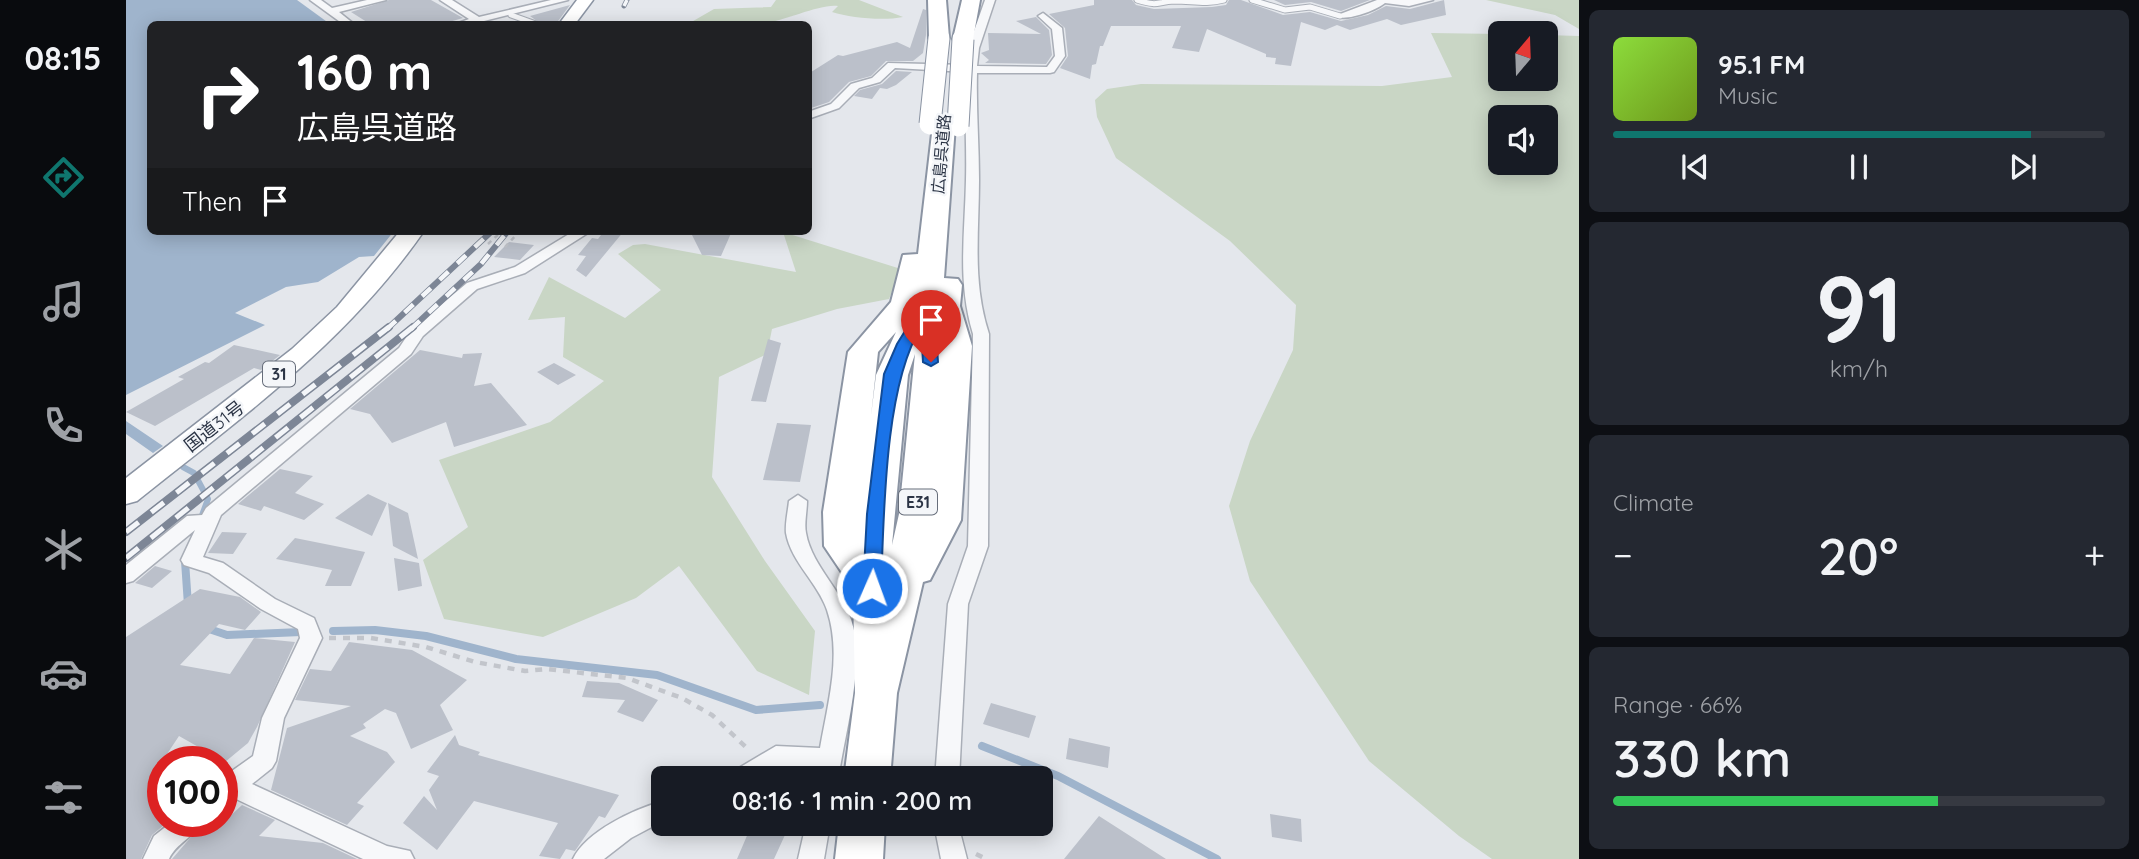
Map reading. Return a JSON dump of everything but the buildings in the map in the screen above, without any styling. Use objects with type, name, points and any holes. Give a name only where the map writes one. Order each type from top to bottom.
[{"type":"highway","points":[[569,21],[585,0]]},
{"type":"highway","points":[[937,0],[951,38]]},
{"type":"highway","points":[[944,125],[908,296],[898,314],[873,335],[863,352],[841,512],[843,545],[886,596],[943,520],[957,346],[946,306],[944,125],[952,0]]},
{"type":"highway","points":[[951,38],[971,0]]},
{"type":"highway","name":"広島呉道路","points":[[868,766],[886,596],[917,514],[931,362],[927,307],[944,125]]},
{"type":"highway","name":"国道31号","points":[[126,494],[302,355],[346,313],[409,235]]},
{"type":"highway","points":[[859,859],[861,836]]},
{"type":"street","points":[[315,0],[345,21]]},
{"type":"street","points":[[330,11],[381,0]]},
{"type":"street","points":[[446,0],[478,20]]},
{"type":"street","points":[[474,21],[563,0]]},
{"type":"street","points":[[948,766],[958,604],[978,546],[981,334],[971,310],[968,266],[973,165],[972,69],[976,35],[986,20],[990,0]]},
{"type":"street","points":[[1340,16],[1376,6],[1383,0],[1428,0]]},
{"type":"street","points":[[812,115],[835,106],[855,86],[877,80],[892,65],[1050,70],[1060,56],[1057,28],[1043,16]]},
{"type":"street","points":[[126,576],[213,512],[405,351],[417,333],[472,286],[520,270],[577,235]]},
{"type":"street","points":[[798,501],[796,533],[804,554],[836,606],[844,634],[845,665],[828,766]]},
{"type":"street","points":[[202,521],[191,560],[215,568],[268,604],[307,624],[311,638],[273,718],[264,761],[238,781]]},
{"type":"street","points":[[761,766],[776,756],[816,766]]},
{"type":"street","points":[[238,794],[385,857],[401,859]]},
{"type":"street","points":[[586,859],[622,828],[651,814]]},
{"type":"street","points":[[811,859],[816,836]]},
{"type":"street","points":[[948,836],[953,858]]},
{"type":"street","points":[[156,859],[163,845],[172,837]]},
{"type":"lane","points":[[1137,0],[1157,6],[1173,1],[1208,5],[1224,0]]},
{"type":"lane","points":[[1252,0],[1286,9],[1310,7],[1340,16]]},
{"type":"lane","points":[[1310,7],[1320,0]]},
{"type":"lane","points":[[506,21],[513,13],[530,21]]},
{"type":"path","points":[[488,244],[498,235]]},
{"type":"path","points":[[505,247],[516,235]]},
{"type":"path","points":[[311,638],[371,638],[426,647],[475,662],[525,671],[547,669],[627,678],[682,698],[712,715],[764,764]]},
{"type":"green space","points":[[776,0],[859,0],[903,17],[877,19],[848,16],[832,12],[838,6],[831,6],[774,21],[693,21],[714,9],[771,7]]},
{"type":"green space","points":[[1486,0],[1579,0],[1579,29],[1555,15]]},
{"type":"green space","points":[[1431,33],[1488,34],[1488,91],[1558,91],[1558,35],[1579,36],[1579,859],[1492,859],[1459,836],[1369,761],[1250,581],[1229,506],[1250,441],[1293,350],[1296,305],[1230,241],[1116,158],[1097,117],[1095,100],[1107,89],[1141,84],[1382,86],[1452,77]]},
{"type":"green space","points":[[784,235],[793,235],[901,269],[889,299],[837,309],[772,329],[767,354],[719,377],[712,477],[765,561],[815,631],[809,695],[757,671],[679,566],[636,598],[543,637],[444,619],[423,560],[468,527],[439,460],[550,422],[604,381],[563,357],[565,317],[528,320],[549,277],[625,318],[661,290],[618,254],[633,245],[645,244],[796,272]]},
{"type":"water","points":[[126,0],[297,0],[326,21],[147,21],[147,235],[391,235],[374,256],[359,257],[318,282],[286,287],[235,313],[265,325],[126,395]]},
{"type":"water","points":[[126,421],[163,446],[153,453],[126,434]]},
{"type":"waterway","points":[[183,467],[194,473],[208,499],[201,518]]},
{"type":"waterway","points":[[185,561],[188,605]]},
{"type":"waterway","points":[[206,628],[227,635],[301,632]]},
{"type":"waterway","points":[[333,631],[375,630],[426,636],[516,659],[657,675],[756,710],[820,705]]},
{"type":"waterway","points":[[982,746],[1058,776],[1217,859]]},
{"type":"railway","points":[[624,6],[627,0]]},
{"type":"railway","points":[[387,329],[488,235]]},
{"type":"railway","points":[[411,329],[481,264],[505,235]]},
{"type":"railway","points":[[126,532],[389,327]]},
{"type":"railway","points":[[126,558],[413,327]]},
{"type":"route","points":[[872,588],[875,514],[892,374],[896,358],[927,307],[931,362]]}]
